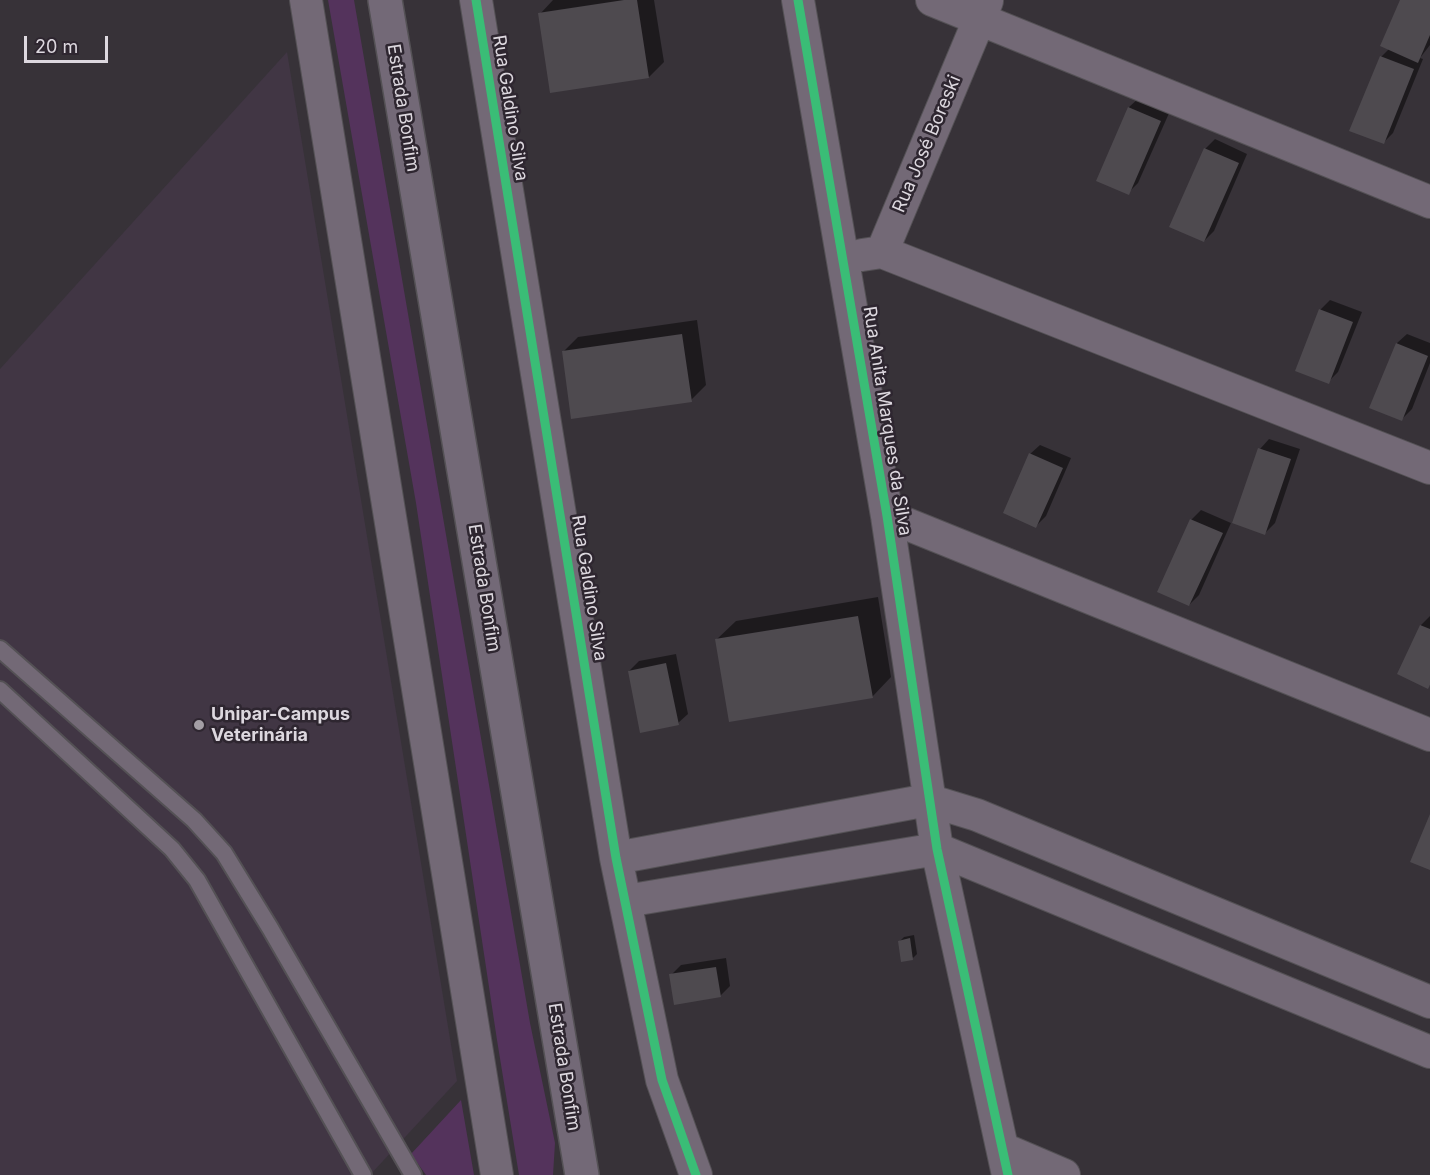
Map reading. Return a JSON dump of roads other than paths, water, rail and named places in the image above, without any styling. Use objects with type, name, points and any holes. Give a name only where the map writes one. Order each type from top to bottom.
[{"type":"main road","name":"Estrada Bonfim","points":[[385,0],[582,1175]]},
{"type":"street","points":[[306,0],[497,1175]]},
{"type":"street","name":"Rua Galdino Silva","points":[[476,0],[616,858],[662,1080],[696,1175]]},
{"type":"street","name":"Rua Anita Marques da Silva","points":[[798,0],[887,516],[928,800],[1005,1162]]},
{"type":"street","points":[[932,0],[983,10],[1430,202]]},
{"type":"street","name":"Rua José Boreski","points":[[882,252],[983,10]]},
{"type":"street","points":[[843,258],[882,252],[1430,468]]},
{"type":"street","points":[[887,516],[1430,735]]},
{"type":"street","points":[[616,858],[928,800],[977,815],[1430,1002]]},
{"type":"street","points":[[626,901],[937,849],[1430,1052]]},
{"type":"street","points":[[1005,1162],[1064,1175]]},
{"type":"lane","points":[[0,649],[194,820],[224,854],[270,928],[413,1175]]},
{"type":"lane","points":[[0,690],[172,849],[197,880],[363,1175]]},
{"type":"place","name":"Unipar-Campus Veterinária","points":[[199,725]]}]
